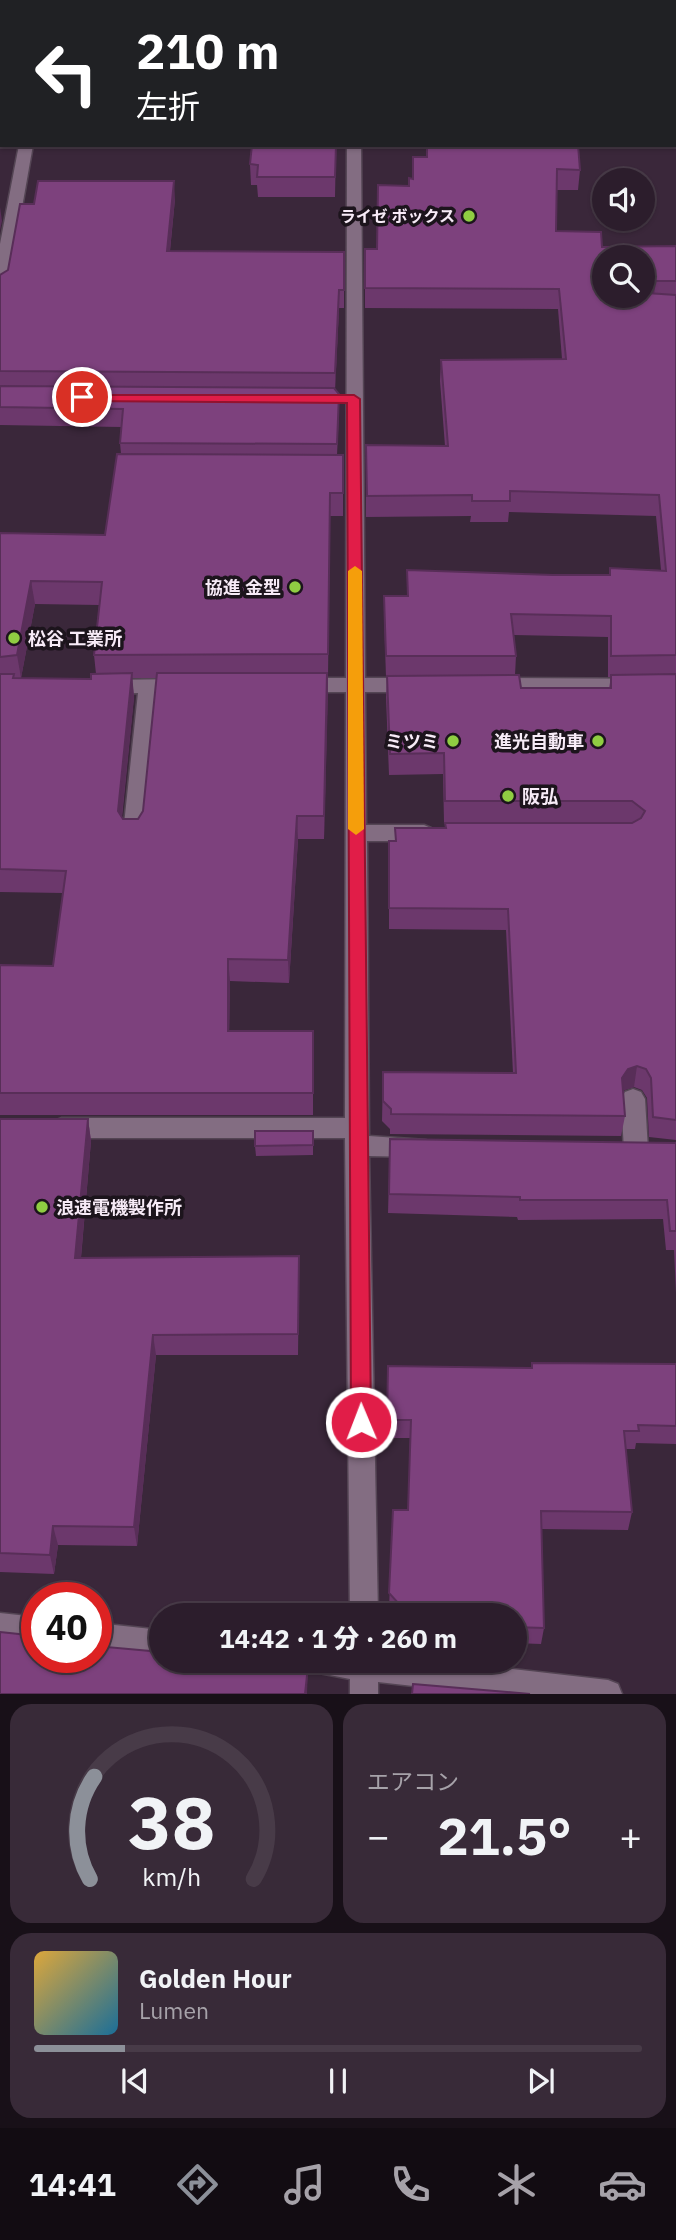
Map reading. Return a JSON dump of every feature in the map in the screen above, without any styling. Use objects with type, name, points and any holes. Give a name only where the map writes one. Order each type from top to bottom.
[{"type":"street","points":[[0,287],[26,147]]},
{"type":"street","points":[[354,147],[347,471],[356,685],[357,1137],[363,1603]]},
{"type":"street","points":[[286,685],[439,685]]},
{"type":"street","points":[[467,685],[676,686]]},
{"type":"street","points":[[81,687],[204,686]]},
{"type":"street","points":[[133,834],[148,687]]},
{"type":"street","points":[[356,833],[452,833]]},
{"type":"street","points":[[632,1099],[636,1150]]},
{"type":"street","points":[[41,1128],[357,1137],[441,1147]]},
{"type":"street","points":[[608,1149],[663,1150]]},
{"type":"street","points":[[0,1627],[21,1629]]},
{"type":"street","points":[[112,1639],[149,1643]]},
{"type":"street","points":[[364,1673],[364,1694]]},
{"type":"street","points":[[443,1673],[608,1694]]},
{"type":"building","points":[[252,147],[336,147],[335,177],[257,177],[258,165],[250,164]]},
{"type":"building","points":[[427,147],[578,147],[580,170],[557,169],[556,231],[601,232],[602,245],[592,245],[592,308],[655,308],[655,294],[676,295],[676,655],[611,656],[611,616],[511,614],[516,656],[386,656],[384,596],[408,596],[407,570],[553,575],[610,575],[610,568],[666,571],[659,495],[510,491],[510,501],[472,501],[472,495],[367,496],[366,445],[448,446],[441,360],[566,359],[559,289],[365,288],[365,249],[377,249],[378,185],[409,186],[409,178],[413,179],[413,157],[427,157]]},
{"type":"building","points":[[38,181],[174,181],[167,251],[344,252],[344,290],[339,290],[335,373],[0,371],[0,275],[8,270],[20,204],[34,204]]},
{"type":"building","points":[[655,246],[676,246],[676,281],[656,281]]},
{"type":"building","points":[[0,386],[334,388],[339,394],[337,444],[120,443],[123,409],[0,407]]},
{"type":"building","points":[[117,454],[343,455],[343,493],[330,493],[328,654],[94,655],[102,582],[31,581],[17,655],[0,657],[0,533],[105,535]]},
{"type":"building","points":[[132,673],[118,811],[123,819],[138,819],[143,811],[157,673],[327,673],[324,816],[297,816],[288,960],[228,959],[228,1031],[313,1031],[313,1093],[0,1093],[0,965],[53,966],[66,871],[0,869],[0,674],[14,674],[13,678],[91,679],[91,674]]},
{"type":"building","points":[[676,674],[676,1120],[653,1117],[651,1078],[646,1069],[637,1066],[628,1069],[622,1078],[625,1116],[391,1114],[391,1109],[383,1101],[383,1072],[516,1073],[508,909],[389,908],[389,841],[396,841],[395,828],[446,828],[445,823],[632,823],[641,818],[645,811],[632,801],[445,801],[444,753],[390,754],[387,676],[519,675],[521,688],[611,688],[611,675]]},
{"type":"building","points":[[0,1119],[88,1119],[75,1258],[299,1256],[298,1334],[153,1335],[134,1527],[53,1526],[50,1555],[0,1553]]},
{"type":"building","points":[[255,1131],[313,1131],[313,1145],[255,1146]]},
{"type":"building","points":[[390,1139],[676,1143],[676,1231],[670,1231],[667,1200],[520,1200],[520,1197],[389,1194]]},
{"type":"building","points":[[532,1363],[676,1364],[676,1426],[638,1425],[639,1431],[624,1431],[632,1512],[541,1511],[544,1628],[527,1627],[527,1603],[398,1603],[389,1593],[393,1510],[408,1510],[411,1420],[387,1420],[388,1366],[532,1368]]},
{"type":"building","points":[[0,1632],[21,1634],[21,1673],[112,1673],[112,1647],[149,1651],[149,1673],[307,1673],[305,1694],[0,1694]]},
{"type":"building","points":[[413,1684],[530,1694],[412,1694]]},
{"type":"slow traffic","points":[[355,571],[356,829]]},
{"type":"place","name":"ライゼ ボックス","points":[[469,216]]},
{"type":"place","name":"協進 金型","points":[[295,587]]},
{"type":"place","name":"松谷 工業所","points":[[14,638]]},
{"type":"place","name":"ミツミ","points":[[453,741]]},
{"type":"place","name":"進光自動車","points":[[598,741]]},
{"type":"place","name":"阪弘","points":[[508,796]]},
{"type":"place","name":"浪速電機製作所","points":[[42,1207]]},
{"type":"route","points":[[82,397],[354,399],[357,1146],[361,1422]]}]
